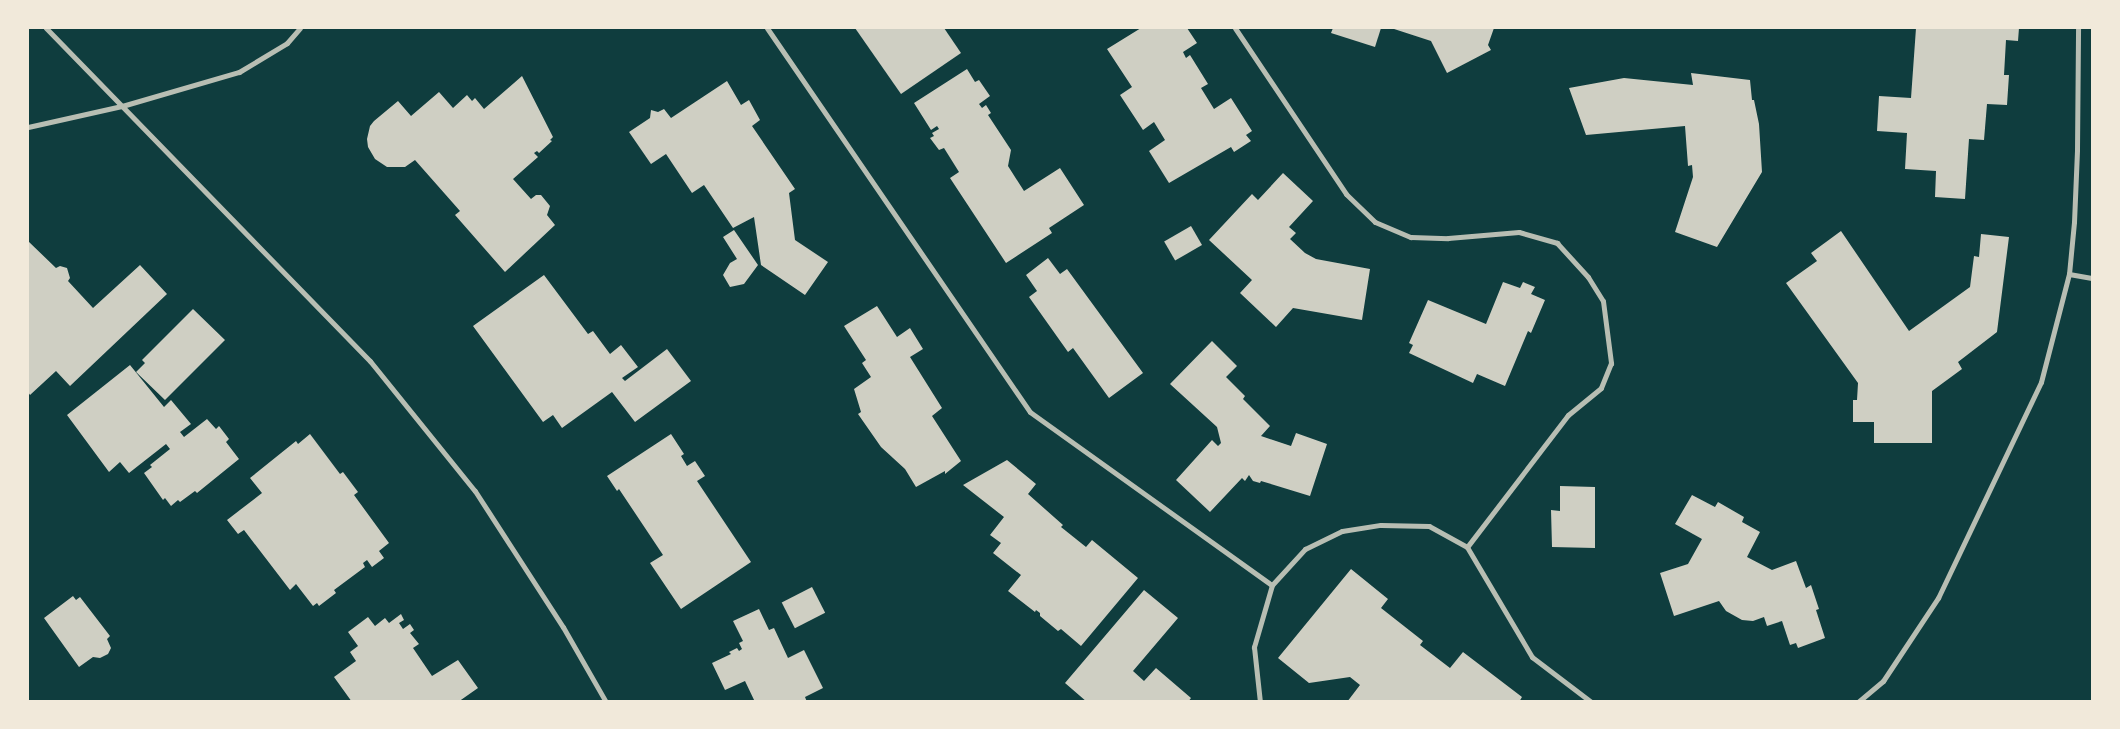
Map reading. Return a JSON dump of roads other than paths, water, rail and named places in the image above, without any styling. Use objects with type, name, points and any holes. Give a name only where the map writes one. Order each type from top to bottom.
[{"type":"street","points":[[46,28],[370,361],[475,492],[563,627],[606,702]]},
{"type":"street","points":[[28,127],[122,106],[239,72],[287,42],[300,28]]},
{"type":"street","points":[[767,28],[1030,412],[1272,585]]},
{"type":"street","points":[[1234,28],[1346,194],[1375,222],[1410,237],[1448,238],[1519,232],[1557,243],[1588,277],[1603,301],[1611,363],[1601,388],[1568,415],[1467,547]]},
{"type":"street","points":[[1858,702],[1883,681],[1938,598],[2041,382],[2069,274],[2078,150],[2078,28]]},
{"type":"street","points":[[2069,274],[2092,278]]},
{"type":"street","points":[[1260,702],[1254,647],[1272,585],[1305,549],[1342,531],[1381,525],[1429,526],[1467,547],[1532,657],[1590,702]]}]
